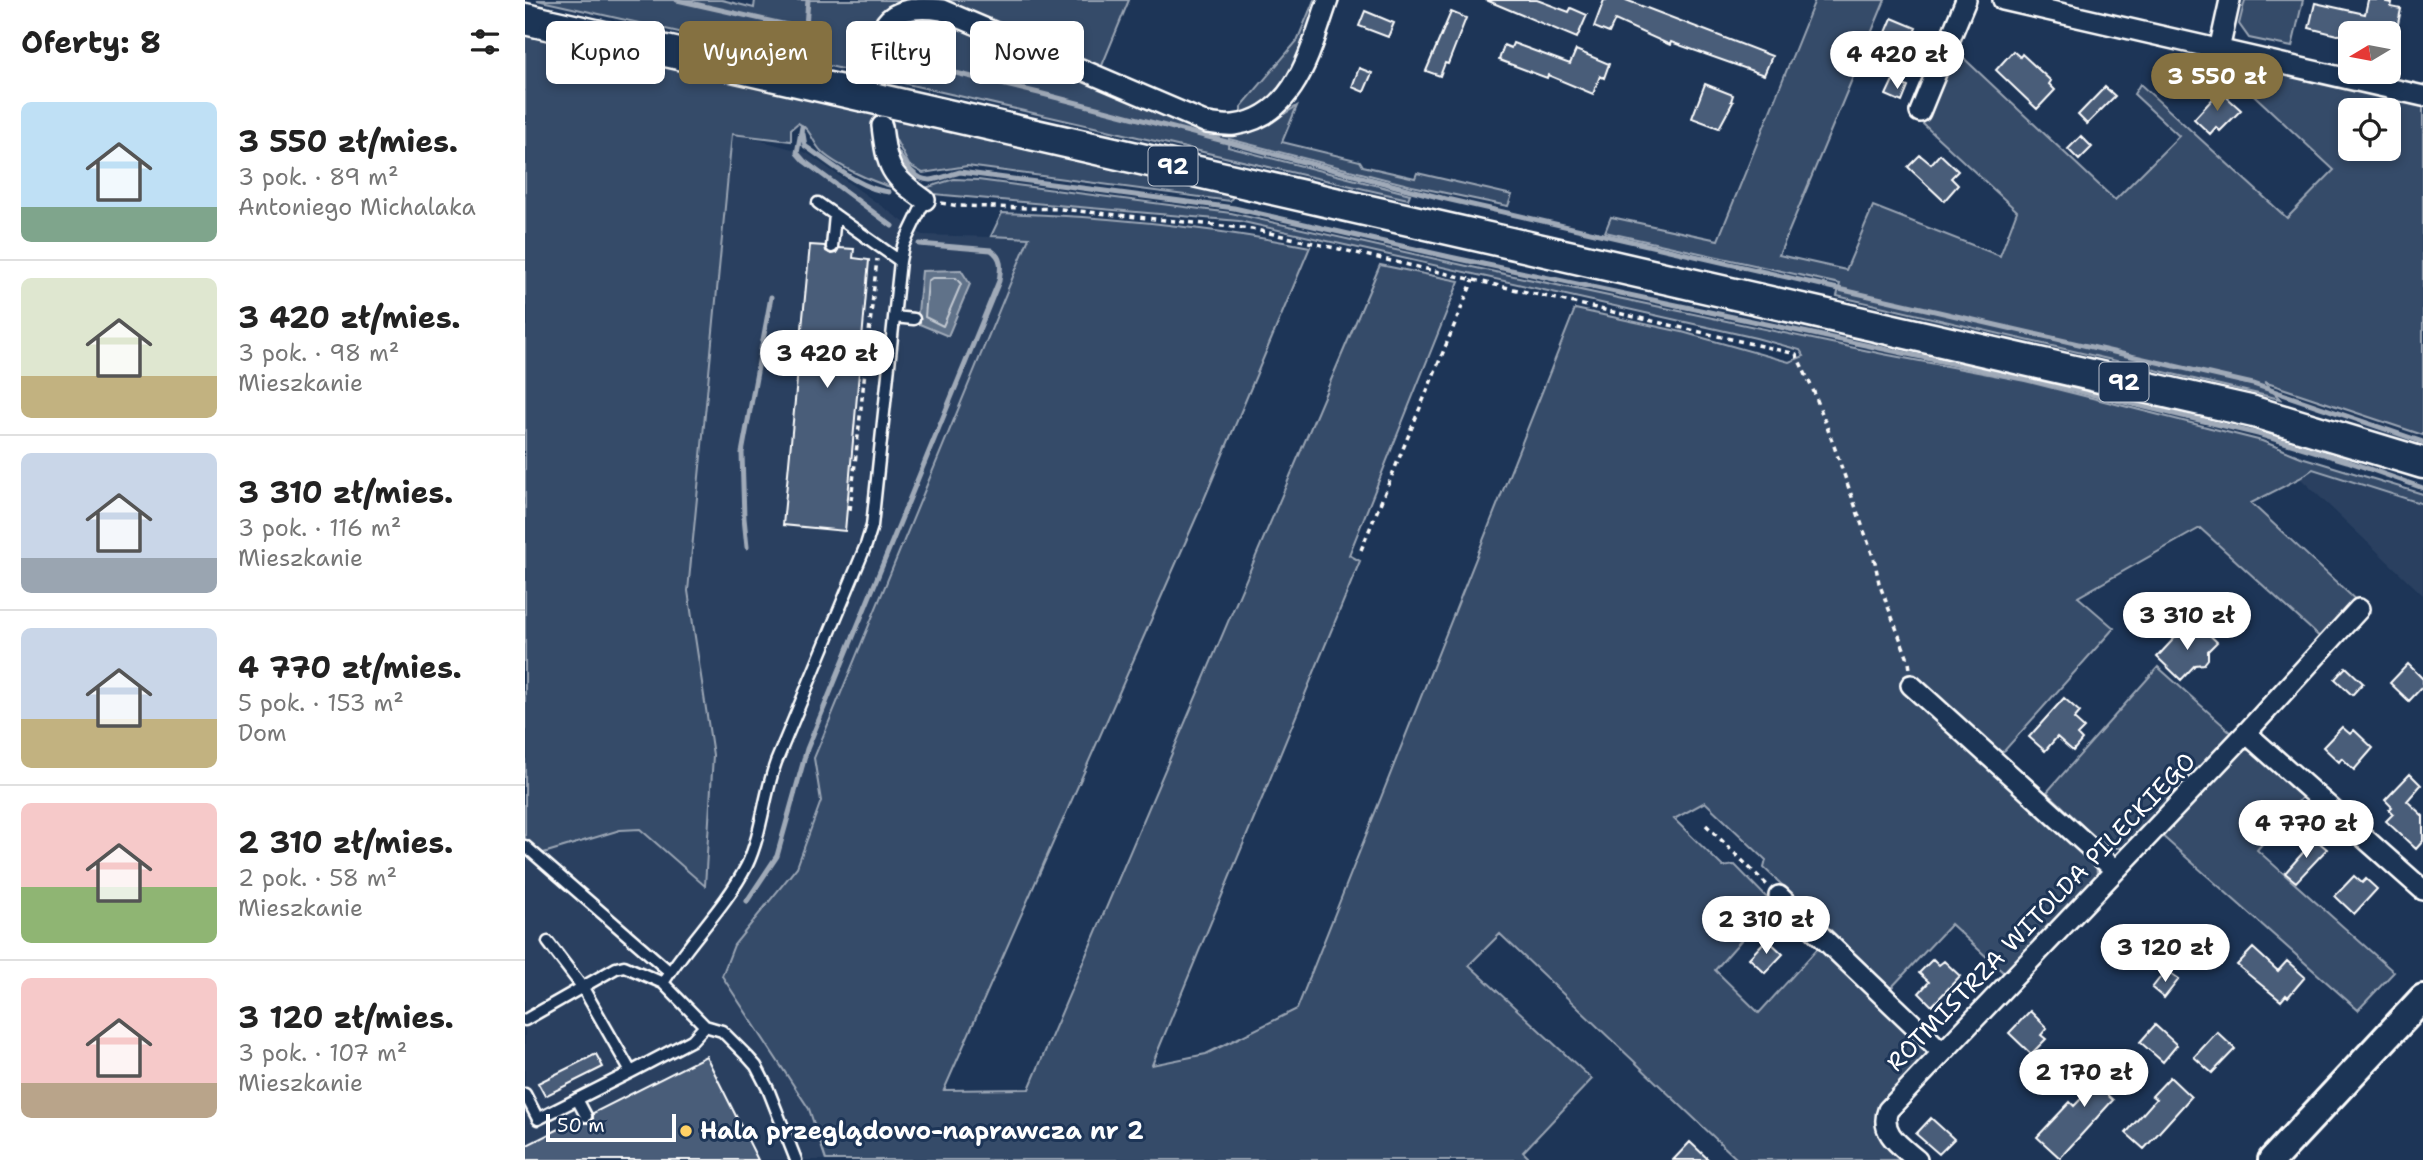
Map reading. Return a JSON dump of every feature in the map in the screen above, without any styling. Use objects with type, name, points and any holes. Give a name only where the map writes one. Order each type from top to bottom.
[{"type":"main road","name":"92","points":[[525,19],[2253,412],[2423,463]]},
{"type":"main road","points":[[2272,1160],[2423,998]]},
{"type":"street","points":[[887,21],[897,14],[915,9],[943,10],[1207,123],[1233,125],[1262,117],[1283,101],[1301,73],[1328,0]]},
{"type":"street","points":[[1920,113],[1966,0]]},
{"type":"street","points":[[2219,50],[2230,0]]},
{"type":"street","points":[[2009,1],[2423,96]]},
{"type":"street","points":[[882,127],[890,170],[925,200]]},
{"type":"street","name":"ROTMISTRZA WITOLDA PILECKIEGO","points":[[1917,1160],[1887,1130],[1885,1118],[1888,1110],[2246,733],[2359,609]]},
{"type":"street","points":[[1911,685],[2115,870]]},
{"type":"street","points":[[2246,733],[2423,890]]},
{"type":"street","points":[[1779,897],[1943,1052]]},
{"type":"lane","points":[[663,983],[730,893],[747,864],[758,834],[776,762],[866,545],[876,500],[900,261],[903,246],[925,200]]},
{"type":"lane","points":[[818,203],[900,261]]},
{"type":"lane","points":[[832,247],[835,215]]},
{"type":"lane","points":[[894,317],[914,319]]},
{"type":"lane","points":[[525,846],[670,972]]},
{"type":"lane","points":[[548,942],[583,988],[631,1072]]},
{"type":"lane","points":[[525,1020],[624,966],[663,983],[705,1026],[722,1031],[756,1066],[796,1160]]},
{"type":"lane","points":[[525,1118],[538,1119],[631,1072],[692,1040],[705,1026]]},
{"type":"lane","points":[[525,1094],[538,1119]]},
{"type":"lane","points":[[577,1099],[586,1116]]},
{"type":"path","points":[[925,200],[959,205],[1060,209],[1252,229],[1796,354],[1818,403],[1872,552],[1879,583],[1909,662],[1911,685]]},
{"type":"path","points":[[850,510],[875,265],[880,247]]},
{"type":"path","points":[[1361,550],[1473,279]]},
{"type":"path","points":[[862,326],[869,327]]},
{"type":"path","points":[[1706,825],[1779,897]]},
{"type":"shaded area","points":[[537,0],[722,0],[754,8],[755,0],[926,0],[888,8],[876,21],[846,21],[846,70],[832,67],[832,21],[679,21],[679,32],[665,29],[665,21],[630,21]]},
{"type":"shaded area","points":[[930,0],[1129,0],[1099,73],[1084,67],[1084,21],[979,21]]},
{"type":"shaded area","points":[[1314,0],[1323,0],[1297,64],[1273,101],[1241,119],[1241,107],[1297,41]]},
{"type":"shaded area","points":[[1815,0],[1885,0],[1779,255],[1846,270],[1873,206],[2000,256],[2017,211],[1923,124],[1955,50],[2115,200],[2179,136],[2134,94],[2140,84],[2287,218],[2334,170],[2209,53],[2423,103],[2423,435],[2264,382],[2280,399],[1837,296],[1840,284],[1605,232],[1611,217],[1718,240]]},
{"type":"shaded area","points":[[2245,0],[2303,0],[2292,47],[2249,38],[2239,24]]},
{"type":"shaded area","points":[[942,17],[952,21],[907,21]]},
{"type":"shaded area","points":[[956,23],[970,28],[970,84],[1084,84],[1084,75],[1230,134],[1266,125],[1297,106],[1282,142],[1415,178],[1417,173],[1512,195],[1508,206],[1412,186],[1229,139],[1228,147],[1410,194],[1408,199],[907,84],[956,84]]},
{"type":"shaded area","points":[[525,35],[546,40],[546,84],[665,84],[665,67],[679,70],[679,84],[742,84],[1234,195],[1230,201],[967,166],[923,173],[909,165],[889,127],[894,183],[891,187],[855,173],[828,157],[818,148],[807,129],[798,123],[791,129],[791,141],[732,134],[688,591],[713,755],[705,886],[640,829],[620,830],[540,854],[525,839]]},
{"type":"shaded area","points":[[732,133],[807,153],[922,235],[1030,238],[814,758],[821,801],[797,867],[734,945],[722,975],[809,1109],[826,1160],[525,1160],[525,839],[540,854],[620,830],[640,829],[705,885],[713,755],[688,591]]},
{"type":"shaded area","points":[[954,179],[1231,213],[1467,266],[1883,354],[2025,381],[2262,441],[2301,457],[2423,494],[2423,504],[2313,469],[2251,503],[2359,603],[2323,640],[2200,528],[2078,597],[2114,628],[2000,753],[2096,860],[2097,875],[2004,973],[1951,924],[1891,988],[1764,868],[1766,860],[1705,802],[1674,819],[1723,867],[1735,865],[1773,904],[1715,970],[1759,1013],[1818,948],[1925,1048],[1927,1057],[1884,1103],[1908,1160],[1738,1160],[1500,934],[1469,965],[1592,1079],[1523,1152],[1531,1160],[826,1160],[809,1109],[722,976],[734,945],[797,867],[821,801],[814,758],[1029,238],[991,236],[1002,213],[1157,224],[1310,247],[1200,509],[944,1090],[1029,1089],[1380,265],[1459,281],[1349,555],[1360,561],[1152,1065],[1206,1054],[1297,1009],[1575,309],[1682,332],[1789,362],[1804,356],[1800,350],[1756,338],[1239,221],[944,195],[926,193],[922,189]]},
{"type":"shaded area","points":[[2313,469],[2423,504],[2423,595],[2300,478]]},
{"type":"shaded area","points":[[2158,667],[2233,734],[2131,846],[2117,848],[2103,845],[2047,792]]},
{"type":"shaded area","points":[[2241,750],[2250,750],[2303,796],[2257,850],[2394,972],[2358,1010],[2160,834]]},
{"type":"water","points":[[961,270],[970,284],[948,336],[917,323],[922,271]]},
{"type":"building","points":[[1486,0],[1537,0],[1569,12],[1571,8],[1587,15],[1577,38]]},
{"type":"building","points":[[1604,0],[1626,0],[1772,56],[1764,75],[1671,42],[1670,45],[1615,20],[1609,33],[1594,27]]},
{"type":"building","points":[[2368,0],[2386,0],[2392,3],[2391,7],[2401,9],[2399,21],[2338,21],[2338,35],[2309,28],[2315,3],[2365,14]]},
{"type":"building","points":[[1365,11],[1394,23],[1388,37],[1359,26]]},
{"type":"building","points":[[1451,12],[1466,18],[1448,64],[1445,63],[1440,76],[1426,71]]},
{"type":"building","points":[[1892,18],[1916,28],[1904,57],[1880,47]]},
{"type":"building","points":[[1513,43],[1570,64],[1576,50],[1609,64],[1604,78],[1600,76],[1593,94],[1548,75],[1547,78],[1499,60],[1504,45],[1511,48]]},
{"type":"building","points":[[2013,51],[2020,57],[2022,54],[2051,81],[2049,84],[2055,90],[2037,109],[1996,70]]},
{"type":"building","points":[[1359,68],[1372,73],[1364,92],[1352,87]]},
{"type":"building","points":[[1893,80],[1908,87],[1902,102],[1886,95]]},
{"type":"building","points":[[1705,84],[1733,95],[1733,102],[1719,128],[1692,118]]},
{"type":"building","points":[[2105,87],[2115,96],[2087,124],[2078,115]]},
{"type":"building","points":[[2220,91],[2241,110],[2220,131],[2216,127],[2210,134],[2194,119]]},
{"type":"building","points":[[2081,136],[2092,147],[2079,160],[2068,149]]},
{"type":"building","points":[[1940,154],[1958,171],[1951,178],[1958,185],[1944,201],[1908,167],[1920,155],[1931,164]]},
{"type":"building","points":[[810,245],[825,246],[826,251],[831,254],[836,253],[839,248],[854,249],[853,258],[869,260],[845,531],[783,525]]},
{"type":"building","points":[[2199,625],[2217,642],[2208,651],[2208,659],[2204,664],[2195,665],[2181,680],[2157,657],[2182,630],[2189,636]]},
{"type":"building","points":[[2408,664],[2423,679],[2423,686],[2409,701],[2390,683]]},
{"type":"building","points":[[2346,667],[2363,683],[2352,695],[2335,679]]},
{"type":"building","points":[[2064,698],[2080,712],[2074,719],[2084,728],[2077,735],[2082,740],[2073,751],[2057,737],[2045,751],[2029,737]]},
{"type":"building","points":[[2342,727],[2350,734],[2354,730],[2373,748],[2354,770],[2342,758],[2339,762],[2323,747]]},
{"type":"building","points":[[2410,774],[2421,785],[2407,801],[2423,816],[2423,841],[2416,849],[2386,821],[2393,814],[2389,810],[2392,807],[2385,800]]},
{"type":"building","points":[[2315,839],[2327,849],[2296,882],[2285,873]]},
{"type":"building","points":[[2354,876],[2362,883],[2366,879],[2377,889],[2354,914],[2335,896]]},
{"type":"building","points":[[1767,939],[1783,954],[1765,973],[1749,958]]},
{"type":"building","points":[[2253,948],[2278,971],[2287,961],[2305,977],[2288,997],[2286,995],[2281,1001],[2237,965]]},
{"type":"building","points":[[1933,959],[1939,965],[1944,961],[1960,976],[1932,1006],[1919,993],[1929,982],[1919,973]]},
{"type":"building","points":[[2166,970],[2179,979],[2164,998],[2152,988]]},
{"type":"building","points":[[2030,1011],[2047,1028],[2041,1035],[2046,1039],[2031,1054],[2009,1033]]},
{"type":"building","points":[[2155,1025],[2177,1045],[2163,1062],[2140,1042]]},
{"type":"building","points":[[2217,1032],[2235,1049],[2212,1073],[2194,1057]]},
{"type":"building","points":[[2126,1052],[2135,1060],[2105,1093],[2113,1100],[2060,1158],[2037,1137],[2070,1102],[2074,1106],[2109,1070],[2103,1065],[2112,1055],[2118,1060]]},
{"type":"building","points":[[596,1054],[603,1067],[545,1096],[538,1083]]},
{"type":"building","name":"Hala przeglądowo-naprawcza nr 2","points":[[706,1056],[758,1160],[525,1160],[525,1146],[579,1119],[583,1123],[589,1123],[593,1119],[593,1113]]},
{"type":"building","points":[[2170,1077],[2191,1097],[2144,1149],[2126,1133],[2156,1099],[2152,1096]]},
{"type":"building","points":[[1931,1118],[1954,1139],[1939,1154],[1916,1134]]},
{"type":"building","points":[[1690,1142],[1709,1160],[1673,1160]]},
{"type":"waterway","points":[[677,0],[770,21]]},
{"type":"waterway","points":[[806,21],[808,0]]},
{"type":"waterway","points":[[956,73],[1442,198],[2253,384],[2423,442]]},
{"type":"waterway","points":[[802,127],[797,153],[804,161],[892,226]]},
{"type":"waterway","points":[[803,134],[805,146],[834,167],[867,186],[889,192]]},
{"type":"waterway","points":[[896,151],[911,170],[925,180],[960,172],[1234,208],[1450,257],[2049,384],[2258,434],[2423,488]]},
{"type":"waterway","points":[[747,901],[777,856],[807,749],[999,281],[999,260],[991,250],[919,244]]},
{"type":"waterway","points":[[747,547],[742,453],[771,297]]},
{"type":"place","name":"Hala przeglądowo-naprawcza nr 2","points":[[686,1131]]}]
